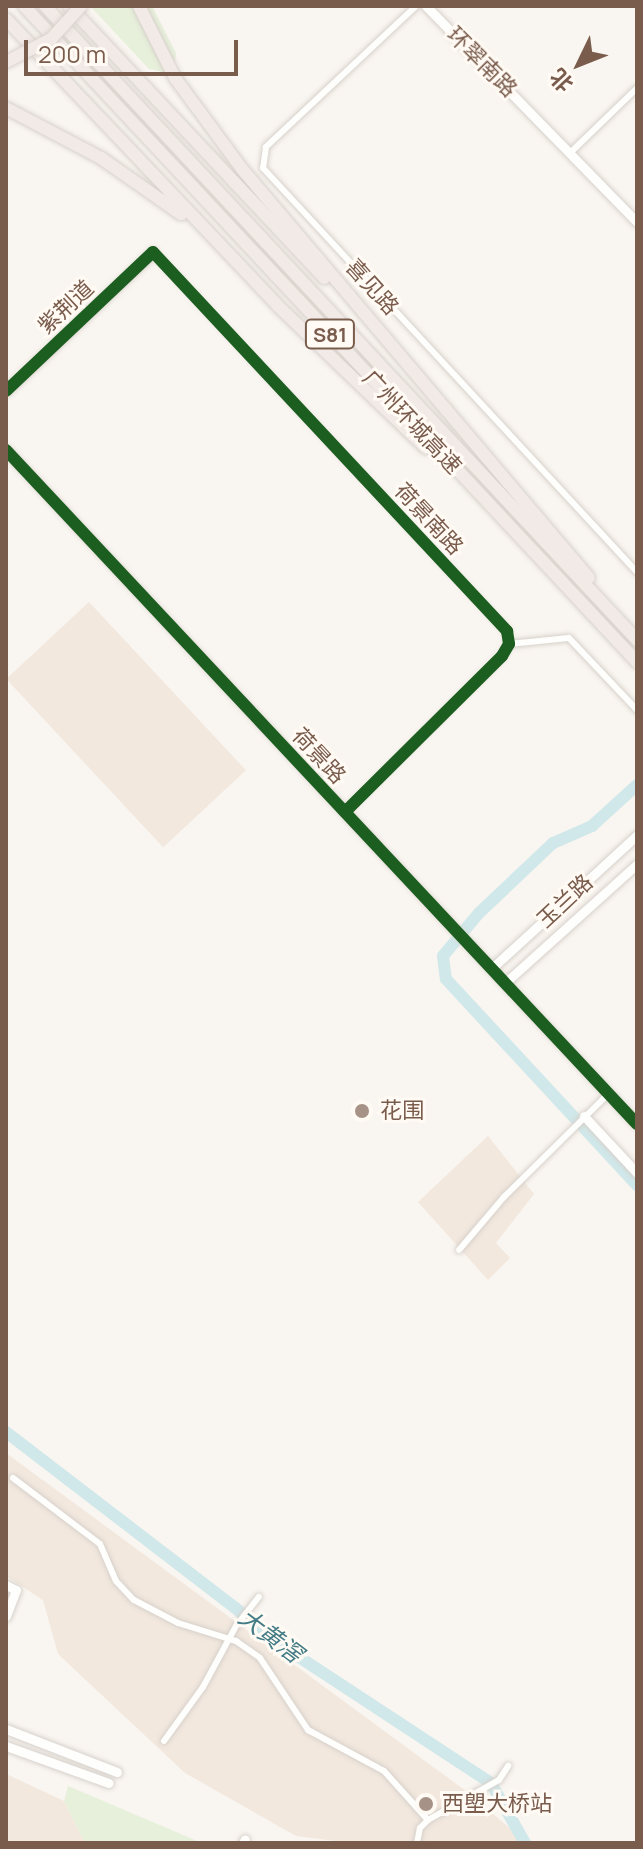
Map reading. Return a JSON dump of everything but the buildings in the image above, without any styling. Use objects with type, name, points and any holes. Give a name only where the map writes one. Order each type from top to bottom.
[{"type":"highway","name":"广州环城高速","points":[[24,6],[637,662]]},
{"type":"highway","name":"广州环城高速","points":[[45,6],[637,638]]},
{"type":"highway","points":[[69,6],[443,406]]},
{"type":"highway","points":[[6,62],[51,39],[81,6]]},
{"type":"highway","points":[[139,6],[171,71],[202,118],[637,638]]},
{"type":"highway","points":[[6,19],[234,261],[331,359],[487,507],[606,630]]},
{"type":"highway","points":[[6,108],[63,136],[136,181],[197,227],[234,261]]},
{"type":"street","name":"喜见路","points":[[416,6],[266,147],[263,168],[637,572]]},
{"type":"street","name":"环翠南路","points":[[426,6],[637,222]]},
{"type":"street","points":[[570,153],[637,88]]},
{"type":"street","name":"紫荆道","points":[[6,391],[153,252]]},
{"type":"street","name":"荷景南路","points":[[153,252],[507,631],[509,644]]},
{"type":"street","name":"荷景路","points":[[6,450],[637,1124]]},
{"type":"street","points":[[345,812],[502,656],[509,644],[569,638],[637,710]]},
{"type":"street","name":"玉兰路","points":[[492,968],[637,835]]},
{"type":"street","name":"玉兰路","points":[[506,982],[637,864]]},
{"type":"street","points":[[459,1250],[571,1128],[609,1093]]},
{"type":"street","points":[[584,1116],[637,1173]]},
{"type":"street","points":[[13,1478],[100,1544],[116,1581],[134,1600],[178,1623],[229,1638],[265,1663],[308,1730],[384,1771],[428,1820]]},
{"type":"street","points":[[6,1585],[16,1590],[6,1616]]},
{"type":"street","points":[[164,1741],[203,1687],[229,1638],[259,1597]]},
{"type":"street","points":[[6,1729],[117,1772]]},
{"type":"street","points":[[6,1746],[109,1783]]},
{"type":"street","points":[[417,1843],[420,1828],[428,1820],[499,1780],[508,1766]]},
{"type":"shaded area","points":[[89,602],[246,770],[163,847],[6,679]]},
{"type":"shaded area","points":[[488,1136],[534,1194],[496,1243],[510,1258],[488,1280],[418,1202]]},
{"type":"shaded area","points":[[6,1453],[470,1794],[527,1843],[351,1843],[296,1836],[185,1773],[58,1654],[43,1600],[6,1576]]},
{"type":"shaded area","points":[[6,1774],[64,1801],[85,1843],[6,1843]]},
{"type":"green space","points":[[90,6],[152,6],[176,53],[175,61],[164,72],[149,69]]},
{"type":"green space","points":[[68,1786],[202,1843],[85,1843],[64,1801]]},
{"type":"waterway","points":[[637,785],[592,826],[553,843],[479,913],[443,956],[446,979],[637,1185]]},
{"type":"waterway","name":"大黄滘","points":[[6,1432],[299,1657],[491,1783],[525,1843]]},
{"type":"cycle path","points":[[6,391],[153,252],[507,631],[509,644],[502,656],[345,812]]},
{"type":"cycle path","points":[[6,450],[637,1124]]},
{"type":"place","name":"花围","points":[[362,1111]]},
{"type":"place","name":"西塱大桥站","points":[[426,1804]]}]
